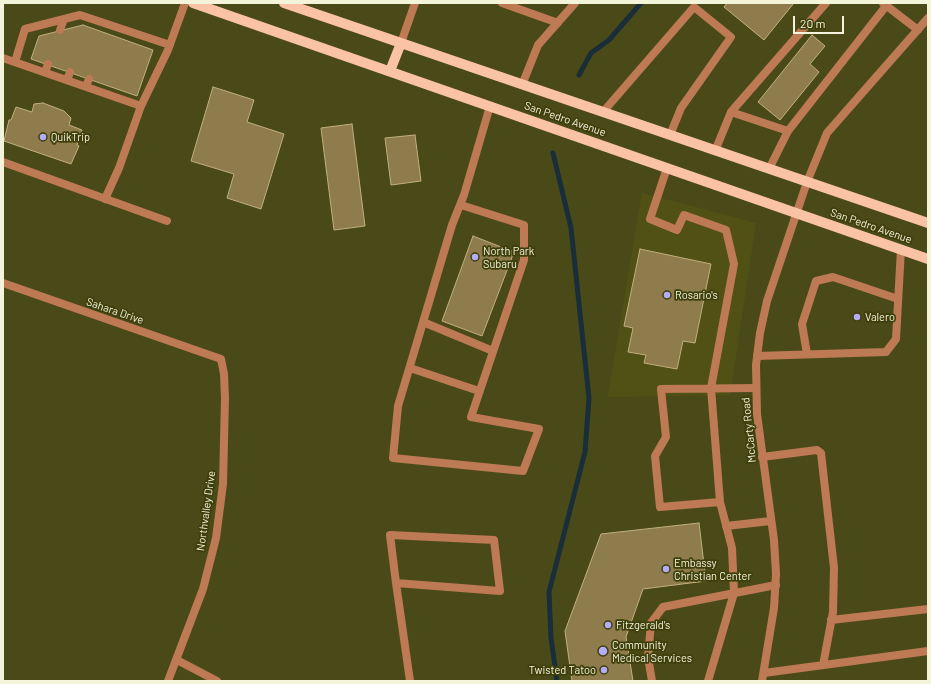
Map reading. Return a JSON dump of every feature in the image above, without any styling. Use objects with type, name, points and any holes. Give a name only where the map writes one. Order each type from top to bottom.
[{"type":"main road","name":"San Pedro Avenue","points":[[193,3],[928,259]]},
{"type":"main road","name":"San Pedro Avenue","points":[[284,3],[928,223]]},
{"type":"main road","points":[[390,71],[401,43]]},
{"type":"street","points":[[105,199],[119,168],[141,106],[170,45],[185,3]]},
{"type":"street","points":[[401,43],[415,3]]},
{"type":"street","points":[[502,3],[558,23]]},
{"type":"street","points":[[522,85],[538,45],[575,3]]},
{"type":"street","points":[[715,151],[731,112],[826,3]]},
{"type":"street","points":[[769,169],[788,131],[885,4],[918,30]]},
{"type":"street","points":[[603,112],[694,7],[731,37],[681,108],[670,135]]},
{"type":"street","points":[[15,62],[25,28],[80,15],[90,23],[107,24],[170,45]]},
{"type":"street","name":"McCarty Road","points":[[763,677],[774,608],[776,585],[771,521],[762,457],[756,388],[757,356],[767,301],[807,182],[827,133],[928,18]]},
{"type":"street","points":[[60,30],[64,19]]},
{"type":"street","points":[[104,32],[107,24]]},
{"type":"street","points":[[130,41],[133,33]]},
{"type":"street","points":[[3,58],[15,62],[47,68],[113,91],[141,106]]},
{"type":"street","points":[[461,205],[524,225],[524,260],[471,417],[539,429],[523,471],[393,458],[398,406],[452,225],[461,205],[490,106]]},
{"type":"street","points":[[731,112],[788,131]]},
{"type":"street","points":[[3,162],[167,221]]},
{"type":"street","points":[[667,168],[650,219],[677,230],[684,215],[726,230],[734,264],[711,388],[720,502],[732,548],[734,593],[708,681]]},
{"type":"street","points":[[757,356],[886,352],[896,339],[901,249]]},
{"type":"street","points":[[807,354],[802,324],[816,281],[832,277],[898,299]]},
{"type":"street","name":"Sahara Drive","points":[[3,283],[220,359]]},
{"type":"street","points":[[423,322],[494,350]]},
{"type":"street","name":"Northvalley Drive","points":[[168,681],[203,589],[217,530],[223,484],[225,398],[224,374],[220,359]]},
{"type":"street","points":[[410,368],[479,391]]},
{"type":"street","points":[[720,502],[660,507],[654,456],[666,437],[661,389],[756,388]]},
{"type":"street","points":[[762,457],[817,450],[821,453],[834,568],[832,620],[822,665]]},
{"type":"street","points":[[726,526],[771,521]]},
{"type":"street","points":[[396,583],[500,591],[494,540],[390,535],[396,583],[410,681]]},
{"type":"street","points":[[652,681],[648,657],[651,623],[663,607],[776,585]]},
{"type":"street","points":[[832,620],[928,609]]},
{"type":"street","points":[[763,677],[822,665],[928,651]]},
{"type":"street","points":[[177,660],[217,681]]},
{"type":"shaded area","points":[[642,193],[756,223],[730,395],[608,397]]},
{"type":"building","points":[[727,3],[794,3],[764,40],[724,7]]},
{"type":"building","points":[[83,25],[153,50],[137,96],[31,59],[39,36]]},
{"type":"building","points":[[812,35],[825,46],[810,64],[819,72],[780,120],[758,102]]},
{"type":"building","points":[[213,87],[254,100],[247,122],[284,134],[261,209],[227,198],[234,174],[191,161]]},
{"type":"building","name":"QuikTrip","points":[[43,103],[64,111],[71,118],[69,125],[82,130],[77,145],[79,146],[71,164],[4,141],[9,120],[11,120],[16,107],[32,112],[34,104]]},
{"type":"building","points":[[352,124],[365,226],[334,230],[321,128]]},
{"type":"building","points":[[415,135],[421,181],[391,185],[385,138]]},
{"type":"building","points":[[473,236],[514,252],[482,336],[442,321]]},
{"type":"building","name":"Rosario's","points":[[640,249],[711,264],[695,343],[683,341],[677,369],[644,363],[646,355],[628,352],[633,328],[624,326]]},
{"type":"building","points":[[699,523],[706,581],[643,589],[626,637],[633,681],[572,681],[565,631],[601,534]]},
{"type":"waterway","points":[[579,75],[591,53],[609,40],[641,3]]},
{"type":"waterway","points":[[553,153],[571,228],[589,398],[585,452],[549,592],[551,638],[557,681]]},
{"type":"place","name":"QuikTrip","points":[[43,137]]},
{"type":"place","name":"North Park Subaru","points":[[475,257]]},
{"type":"place","name":"Rosario's","points":[[667,295]]},
{"type":"place","name":"Valero","points":[[857,317]]},
{"type":"place","name":"Embassy Christian Center","points":[[666,569]]},
{"type":"place","name":"Fitzgerald's","points":[[608,625]]},
{"type":"place","name":"Community Medical Services","points":[[603,651]]},
{"type":"place","name":"Twisted Tatoo","points":[[604,670]]}]
